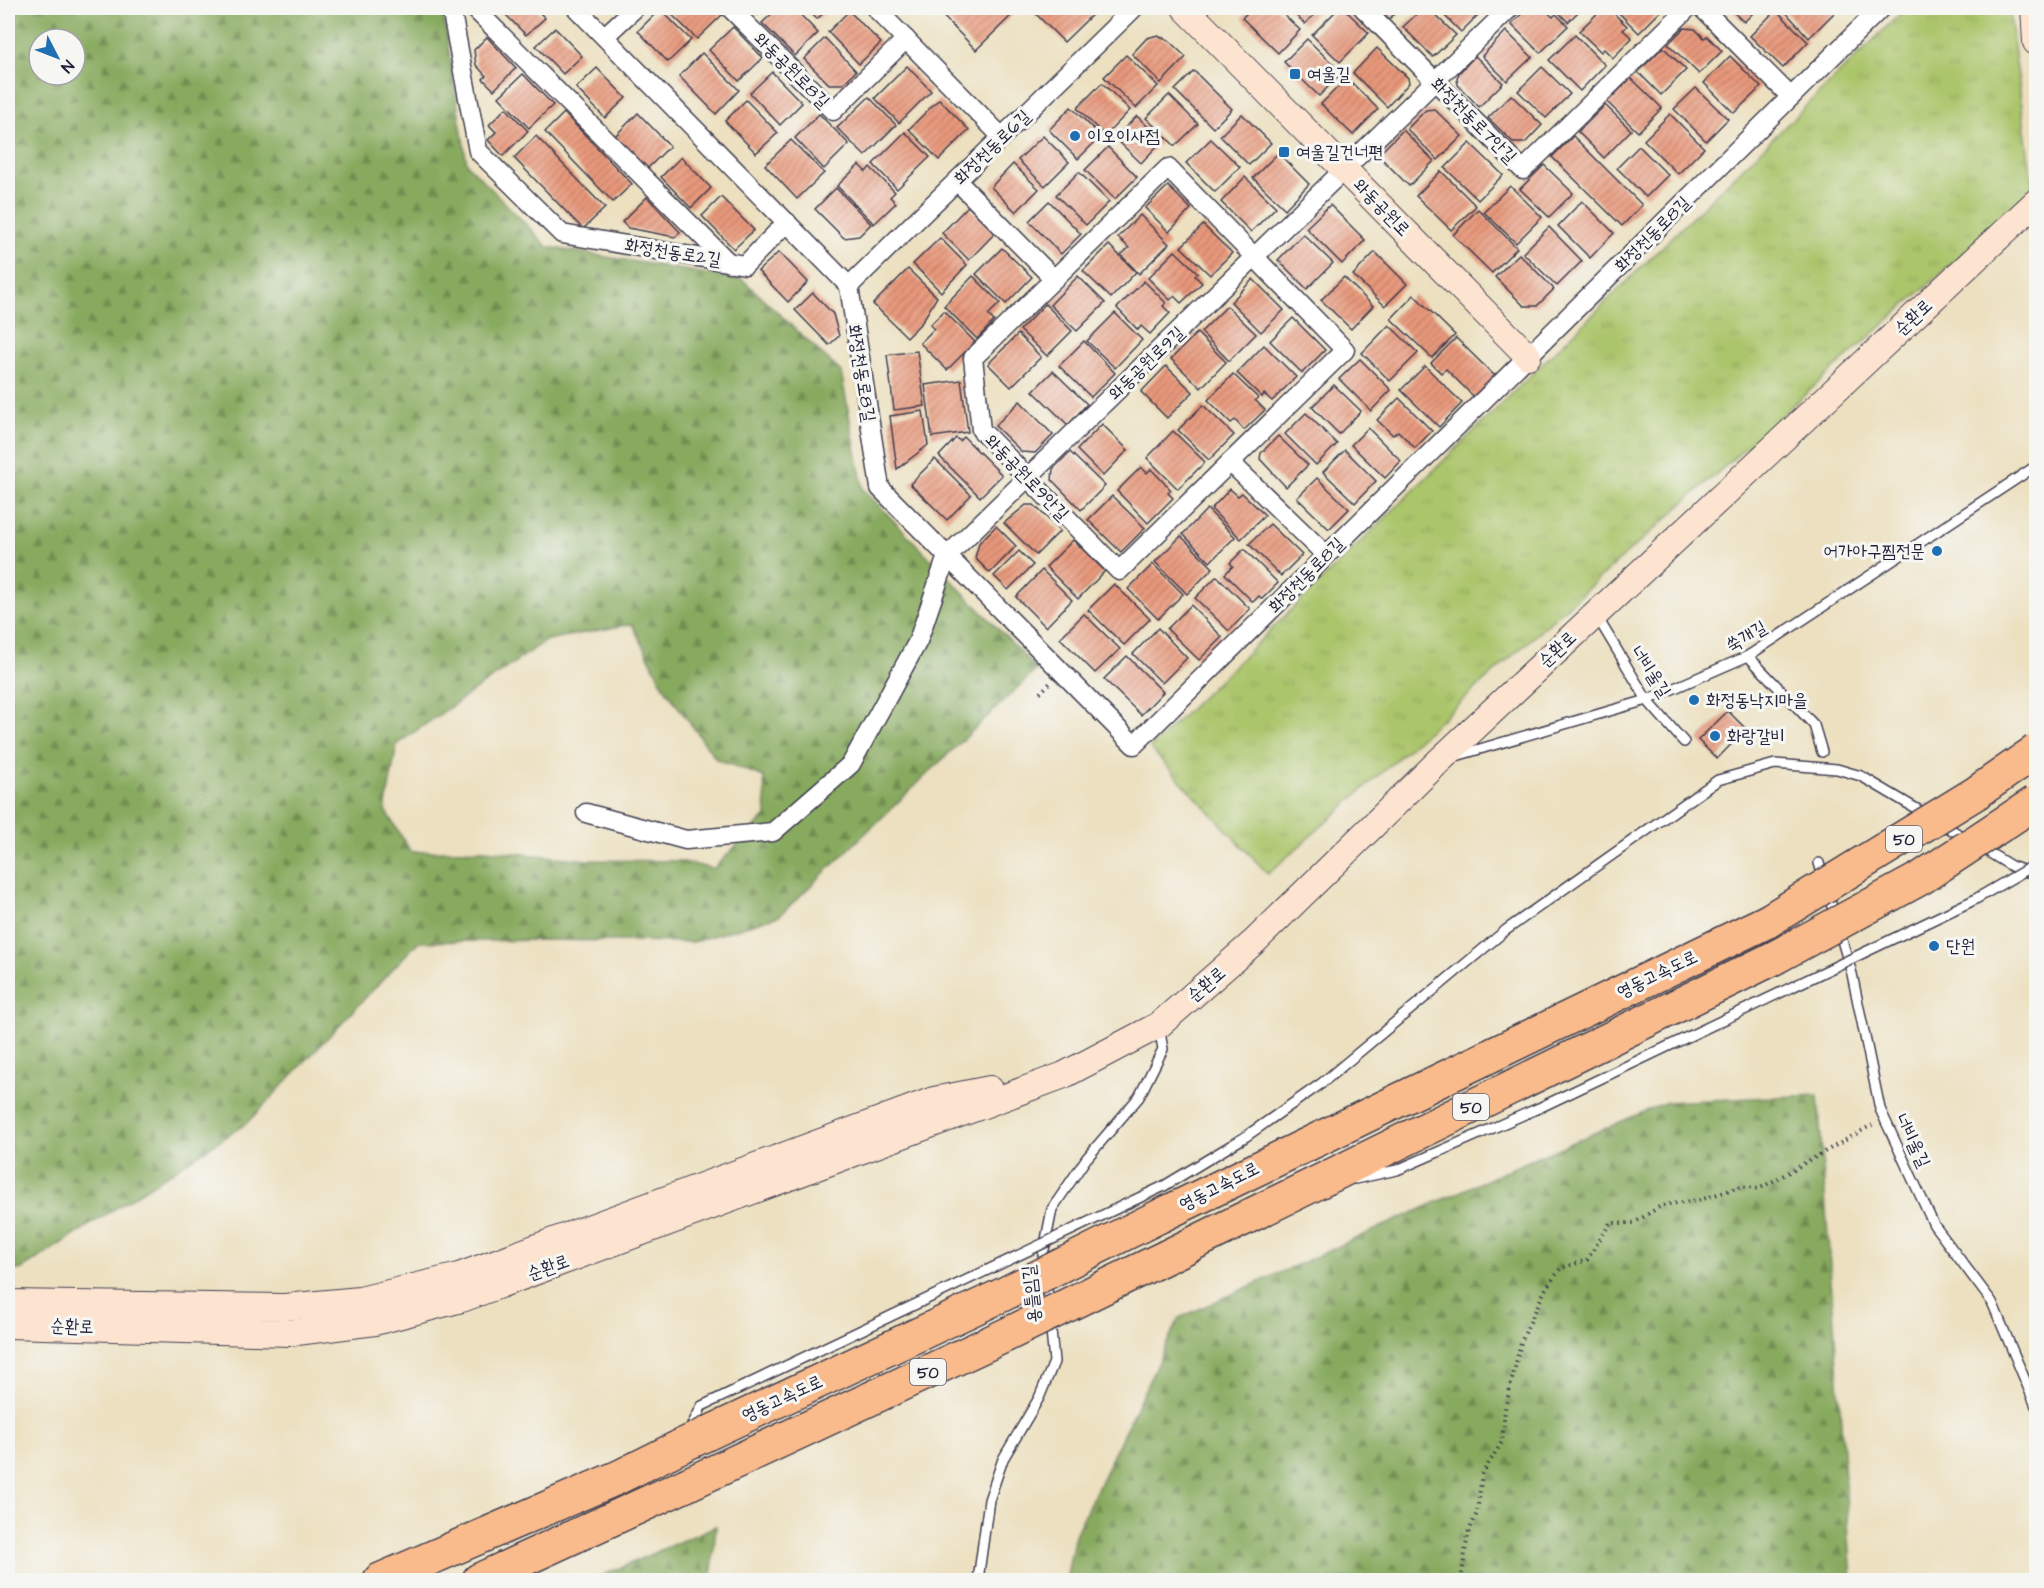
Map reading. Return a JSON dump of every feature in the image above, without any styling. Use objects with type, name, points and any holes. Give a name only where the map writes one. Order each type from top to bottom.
[{"type":"highway","name":"영동고속도로","points":[[380,1581],[619,1477],[998,1297],[1163,1200],[1768,921],[1976,793],[2037,751]]},
{"type":"highway","name":"영동고속도로","points":[[479,1581],[1002,1337],[1774,958],[1921,878],[2037,802]]},
{"type":"main road","name":"와동공원로","points":[[1185,8],[1528,356]]},
{"type":"main road","points":[[2034,8],[2037,42]]},
{"type":"main road","name":"순환로","points":[[8,1325],[289,1333],[375,1322],[462,1299],[1064,1075],[1159,1025],[1255,941],[1595,613],[2037,202]]},
{"type":"main road","name":"순환로","points":[[8,1303],[285,1307],[360,1300],[459,1276],[934,1100],[1064,1075]]},
{"type":"street","name":"화정천동로2길","points":[[451,8],[478,151],[562,234],[729,263]]},
{"type":"street","name":"화정천동로2길","points":[[474,8],[729,263]]},
{"type":"street","points":[[576,8],[849,286]]},
{"type":"street","points":[[605,36],[634,8]]},
{"type":"street","name":"와동공원로8길","points":[[730,8],[833,111],[906,39]]},
{"type":"street","points":[[875,8],[1002,136]]},
{"type":"street","name":"화정천동로6길","points":[[849,286],[1134,8]]},
{"type":"street","name":"화정천동로7안길","points":[[1363,8],[1523,170],[1688,8]]},
{"type":"street","name":"와동공원로9길","points":[[947,556],[1510,8]]},
{"type":"street","points":[[1702,8],[1791,97]]},
{"type":"street","name":"화정천동로8길","points":[[849,286],[880,488],[1134,745],[1881,8]]},
{"type":"street","name":"와동공원로9안길","points":[[1168,168],[1254,257],[1345,350],[1119,571],[981,430],[973,357],[1168,168]]},
{"type":"street","points":[[957,181],[1054,279]]},
{"type":"street","points":[[729,263],[745,265],[787,222]]},
{"type":"street","points":[[1230,462],[1326,555]]},
{"type":"street","points":[[586,813],[686,840],[773,832],[851,764],[918,641],[947,556]]},
{"type":"lane","name":"쑥개길","points":[[1438,762],[1647,700],[1748,656],[2037,466]]},
{"type":"lane","name":"너비울길","points":[[1595,613],[1647,700],[1684,742]]},
{"type":"lane","points":[[1748,656],[1814,725],[1822,752]]},
{"type":"lane","points":[[681,1446],[702,1406],[1163,1200],[1245,1137],[1322,1083],[1506,930],[1718,780],[1775,764],[1837,769],[1861,776],[2011,866],[2037,875]]},
{"type":"lane","name":"너비울길","points":[[1820,863],[1852,974],[1880,1108],[1934,1225],[1992,1302],[2037,1406]]},
{"type":"lane","points":[[1300,1192],[1397,1170],[1541,1107],[1974,900],[2037,864]]},
{"type":"lane","name":"용틀임길","points":[[978,1581],[983,1533],[996,1479],[1003,1459],[1039,1398],[1054,1362],[1043,1256],[1052,1209],[1086,1160],[1139,1097],[1163,1049],[1159,1025]]},
{"type":"path","points":[[1461,1581],[1468,1533],[1477,1513],[1482,1474],[1502,1442],[1505,1409],[1521,1342],[1545,1290],[1561,1268],[1587,1260],[1610,1223],[1634,1223],[1662,1205],[1700,1200],[1742,1186],[1759,1189],[1848,1136],[1885,1119]]},
{"type":"green space","points":[[8,8],[442,8],[467,164],[548,247],[743,280],[841,372],[863,489],[1037,669],[779,916],[693,942],[545,940],[418,942],[247,1123],[22,1269],[8,1272]],"holes":[[[632,624],[664,687],[716,759],[764,777],[766,816],[713,869],[680,861],[587,860],[484,850],[411,852],[385,810],[397,744],[547,640]]]},
{"type":"green space","points":[[1906,8],[2009,8],[2033,191],[1268,874],[1150,748]]},
{"type":"green space","points":[[1818,1095],[1852,1580],[1066,1580],[1075,1535],[1179,1318],[1517,1166],[1667,1102]]},
{"type":"green space","points":[[716,1526],[711,1580],[592,1580]]},
{"type":"building","points":[[499,8],[535,8],[545,18],[526,35]]},
{"type":"building","points":[[665,8],[714,8],[722,15],[697,39]]},
{"type":"building","points":[[750,8],[765,8],[758,15]]},
{"type":"building","points":[[778,8],[794,8],[818,33],[795,56],[762,23]]},
{"type":"building","points":[[805,8],[829,8],[817,19]]},
{"type":"building","points":[[944,8],[1019,8],[976,50],[939,12]]},
{"type":"building","points":[[1030,8],[1099,8],[1064,42]]},
{"type":"building","points":[[1252,8],[1277,8],[1300,30],[1278,53],[1242,18]]},
{"type":"building","points":[[1288,8],[1321,8],[1305,24]]},
{"type":"building","points":[[1339,8],[1343,8],[1369,33],[1340,62],[1312,35]]},
{"type":"building","points":[[1378,8],[1401,8],[1389,19]]},
{"type":"building","points":[[1423,8],[1428,8],[1456,35],[1433,57],[1403,27]]},
{"type":"building","points":[[1437,8],[1485,8],[1461,32]]},
{"type":"building","points":[[1528,8],[1543,8],[1553,17],[1556,14],[1568,26],[1540,53],[1511,24]]},
{"type":"building","points":[[1554,8],[1582,8],[1568,22]]},
{"type":"building","points":[[1603,8],[1608,8],[1627,26],[1623,30],[1632,38],[1613,58],[1604,49],[1601,52],[1579,31]]},
{"type":"building","points":[[1614,8],[1664,8],[1639,33]]},
{"type":"building","points":[[1729,8],[1758,8],[1744,22]]},
{"type":"building","points":[[1782,8],[1833,8],[1836,11],[1809,38]]},
{"type":"building","points":[[660,9],[691,40],[668,62],[638,31]]},
{"type":"building","points":[[1776,10],[1808,42],[1783,68],[1750,36]]},
{"type":"building","points":[[849,11],[881,43],[859,64],[828,32]]},
{"type":"building","points":[[733,27],[763,58],[739,81],[709,50]]},
{"type":"building","points":[[555,28],[582,56],[563,74],[536,46]]},
{"type":"building","points":[[1684,28],[1695,29],[1704,38],[1707,36],[1722,51],[1699,74],[1668,44]]},
{"type":"building","points":[[1506,31],[1532,57],[1507,81],[1482,56]]},
{"type":"building","points":[[1158,35],[1169,41],[1186,57],[1161,83],[1132,54],[1147,38]]},
{"type":"building","points":[[1575,35],[1605,65],[1580,91],[1549,60]]},
{"type":"building","points":[[487,37],[516,68],[494,90],[483,79],[486,76],[476,65],[474,50]]},
{"type":"building","points":[[825,38],[856,71],[843,84],[829,84],[804,59]]},
{"type":"building","points":[[1307,39],[1342,73],[1319,96],[1284,62]]},
{"type":"building","points":[[1663,47],[1686,70],[1661,95],[1638,72]]},
{"type":"building","points":[[1377,48],[1408,78],[1409,83],[1387,107],[1353,73]]},
{"type":"building","points":[[702,53],[739,90],[716,114],[679,76]]},
{"type":"building","points":[[1126,55],[1158,86],[1136,108],[1104,77]]},
{"type":"building","points":[[1475,56],[1503,83],[1479,107],[1458,85],[1457,79],[1459,73]]},
{"type":"building","points":[[1730,56],[1761,87],[1734,113],[1704,83]]},
{"type":"building","points":[[907,66],[931,91],[899,123],[875,98]]},
{"type":"building","points":[[1542,67],[1570,94],[1546,118],[1518,91]]},
{"type":"building","points":[[597,68],[626,98],[605,118],[576,88]]},
{"type":"building","points":[[1194,71],[1232,109],[1213,128],[1175,90]]},
{"type":"building","points":[[772,72],[802,103],[780,125],[750,93]]},
{"type":"building","points":[[523,74],[553,105],[529,128],[499,97]]},
{"type":"building","points":[[1347,78],[1378,109],[1353,135],[1321,104]]},
{"type":"building","points":[[1631,78],[1662,108],[1638,132],[1607,102]]},
{"type":"building","points":[[1102,83],[1130,110],[1105,136],[1077,108]]},
{"type":"building","points":[[1696,88],[1728,119],[1706,141],[1674,109]]},
{"type":"building","points":[[1169,95],[1198,124],[1175,146],[1146,118]]},
{"type":"building","points":[[1511,95],[1542,125],[1525,143],[1514,143],[1488,118]]},
{"type":"building","points":[[869,97],[896,125],[865,156],[837,128]]},
{"type":"building","points":[[939,99],[969,130],[939,160],[909,129]]},
{"type":"building","points":[[746,100],[778,133],[756,153],[725,121]]},
{"type":"building","points":[[1605,105],[1631,130],[1604,158],[1578,132]]},
{"type":"building","points":[[1071,107],[1101,136],[1078,159],[1049,130]]},
{"type":"building","points":[[506,108],[528,131],[503,156],[488,140],[496,132],[489,125]]},
{"type":"building","points":[[1434,109],[1462,136],[1438,160],[1407,129],[1426,110]]},
{"type":"building","points":[[564,113],[632,184],[613,202],[545,132]]},
{"type":"building","points":[[638,113],[670,146],[647,169],[615,136]]},
{"type":"building","points":[[819,114],[849,144],[824,169],[795,138]]},
{"type":"building","points":[[1242,114],[1271,143],[1249,165],[1220,136]]},
{"type":"building","points":[[1670,114],[1704,148],[1678,174],[1644,140]]},
{"type":"building","points":[[1137,116],[1162,141],[1141,163],[1115,138]]},
{"type":"building","points":[[1403,130],[1434,161],[1409,186],[1378,155]]},
{"type":"building","points":[[905,132],[930,157],[897,189],[873,164]]},
{"type":"building","points":[[536,136],[605,208],[583,229],[514,158]]},
{"type":"building","points":[[1043,136],[1069,162],[1045,186],[1018,160]]},
{"type":"building","points":[[1573,136],[1642,205],[1622,226],[1552,157]]},
{"type":"building","points":[[1211,139],[1240,167],[1215,192],[1186,163]]},
{"type":"building","points":[[791,140],[824,173],[797,199],[765,165]]},
{"type":"building","points":[[1470,143],[1503,175],[1478,200],[1445,168]]},
{"type":"building","points":[[1639,146],[1668,175],[1646,197],[1617,168]]},
{"type":"building","points":[[1108,147],[1137,177],[1115,199],[1085,170]]},
{"type":"building","points":[[1278,153],[1309,184],[1285,209],[1253,178]]},
{"type":"building","points":[[681,157],[711,188],[691,208],[661,177]]},
{"type":"building","points":[[1013,164],[1039,189],[1016,212],[991,187]]},
{"type":"building","points":[[859,165],[866,172],[870,167],[895,192],[890,197],[896,203],[874,224],[837,186]]},
{"type":"building","points":[[1544,165],[1573,193],[1549,217],[1520,189]]},
{"type":"building","points":[[1441,171],[1476,206],[1451,230],[1416,196]]},
{"type":"building","points":[[1079,172],[1109,202],[1086,225],[1056,195]]},
{"type":"building","points":[[1245,177],[1276,207],[1251,232],[1221,202]]},
{"type":"building","points":[[1168,186],[1191,209],[1169,232],[1145,208]]},
{"type":"building","points":[[1510,186],[1542,217],[1516,243],[1484,212]]},
{"type":"building","points":[[836,188],[871,224],[859,236],[844,238],[815,209]]},
{"type":"building","points":[[647,197],[680,232],[675,237],[628,228],[622,222]]},
{"type":"building","points":[[721,197],[754,230],[734,249],[702,216]]},
{"type":"building","points":[[1049,201],[1081,234],[1061,254],[1029,221]]},
{"type":"building","points":[[1582,201],[1614,233],[1590,258],[1558,226]]},
{"type":"building","points":[[1330,205],[1365,240],[1342,264],[1306,228]]},
{"type":"building","points":[[968,206],[995,233],[969,260],[942,233]]},
{"type":"building","points":[[1478,209],[1517,248],[1492,273],[1453,235]]},
{"type":"building","points":[[1140,215],[1169,244],[1139,274],[1121,255],[1129,248],[1118,237]]},
{"type":"building","points":[[1203,225],[1232,253],[1210,275],[1181,247]]},
{"type":"building","points":[[1549,227],[1582,261],[1557,286],[1523,253]]},
{"type":"building","points":[[1303,234],[1333,263],[1307,289],[1278,260]]},
{"type":"building","points":[[940,238],[967,265],[941,292],[913,264]]},
{"type":"building","points":[[1109,245],[1136,272],[1111,298],[1083,271]]},
{"type":"building","points":[[1002,248],[1032,277],[1006,304],[976,274]]},
{"type":"building","points":[[1175,251],[1198,273],[1195,276],[1202,283],[1181,303],[1174,296],[1170,300],[1148,278]]},
{"type":"building","points":[[779,252],[808,282],[788,302],[758,271]]},
{"type":"building","points":[[1375,252],[1407,284],[1385,306],[1353,275]]},
{"type":"building","points":[[1519,254],[1554,289],[1537,306],[1524,306],[1495,277]]},
{"type":"building","points":[[908,269],[937,297],[922,322],[907,337],[873,304]]},
{"type":"building","points":[[973,276],[1000,303],[988,315],[994,321],[977,339],[944,306]]},
{"type":"building","points":[[1078,276],[1105,303],[1077,331],[1050,305]]},
{"type":"building","points":[[1344,277],[1373,306],[1351,329],[1321,300]]},
{"type":"building","points":[[1253,279],[1284,310],[1261,332],[1231,302]]},
{"type":"building","points":[[1144,281],[1166,303],[1163,306],[1170,313],[1150,334],[1141,326],[1138,330],[1117,308]]},
{"type":"building","points":[[813,293],[833,314],[839,336],[829,345],[795,310]]},
{"type":"building","points":[[1414,295],[1455,335],[1432,358],[1391,319]]},
{"type":"building","points":[[1045,304],[1072,331],[1047,356],[1020,330]]},
{"type":"building","points":[[1227,306],[1256,334],[1229,361],[1201,332]]},
{"type":"building","points":[[944,311],[975,342],[947,370],[920,343],[934,329],[930,325]]},
{"type":"building","points":[[1115,313],[1142,340],[1115,368],[1087,341]]},
{"type":"building","points":[[1293,318],[1325,350],[1302,373],[1270,341]]},
{"type":"building","points":[[1389,325],[1418,353],[1390,381],[1362,353]]},
{"type":"building","points":[[1197,333],[1226,362],[1201,388],[1171,359]]},
{"type":"building","points":[[1018,334],[1041,357],[1011,387],[988,364]]},
{"type":"building","points":[[1456,338],[1497,378],[1476,399],[1446,369],[1441,373],[1431,363]]},
{"type":"building","points":[[1084,341],[1115,373],[1091,397],[1059,366]]},
{"type":"building","points":[[1264,345],[1296,377],[1272,401],[1264,394],[1262,397],[1237,373]]},
{"type":"building","points":[[917,351],[925,406],[894,410],[887,355]]},
{"type":"building","points":[[1360,359],[1391,390],[1371,411],[1339,379]]},
{"type":"building","points":[[1166,366],[1193,392],[1167,418],[1141,392]]},
{"type":"building","points":[[1425,366],[1462,403],[1439,427],[1401,390]]},
{"type":"building","points":[[1053,371],[1087,404],[1068,425],[1033,391]]},
{"type":"building","points":[[1233,374],[1258,398],[1255,400],[1265,410],[1244,430],[1235,420],[1231,423],[1208,400]]},
{"type":"building","points":[[961,380],[968,432],[932,437],[925,385]]},
{"type":"building","points":[[1334,385],[1361,411],[1339,434],[1312,407]]},
{"type":"building","points":[[1399,398],[1432,431],[1415,448],[1398,431],[1393,435],[1377,420]]},
{"type":"building","points":[[1020,401],[1053,435],[1035,453],[1022,452],[995,426]]},
{"type":"building","points":[[1203,405],[1234,435],[1209,460],[1178,430]]},
{"type":"building","points":[[923,411],[928,445],[897,469],[890,416]]},
{"type":"building","points":[[1306,413],[1337,444],[1316,465],[1285,434]]},
{"type":"building","points":[[1102,424],[1128,450],[1103,476],[1077,450]]},
{"type":"building","points":[[1368,428],[1401,461],[1385,478],[1351,445]]},
{"type":"building","points":[[1173,431],[1205,462],[1178,489],[1147,458]]},
{"type":"building","points":[[1278,436],[1308,465],[1286,487],[1260,459],[1261,453]]},
{"type":"building","points":[[964,437],[1002,475],[980,497],[939,456],[956,438],[960,441]]},
{"type":"building","points":[[1345,450],[1376,481],[1355,503],[1323,472]]},
{"type":"building","points":[[1070,452],[1105,486],[1081,510],[1052,480],[1053,469]]},
{"type":"building","points":[[935,459],[971,495],[947,520],[910,484]]},
{"type":"building","points":[[1141,467],[1147,473],[1151,469],[1171,490],[1168,493],[1173,498],[1148,523],[1117,491]]},
{"type":"building","points":[[1317,478],[1349,509],[1329,529],[1297,498]]},
{"type":"building","points":[[1230,489],[1238,496],[1242,493],[1265,515],[1241,539],[1211,509]]},
{"type":"building","points":[[1112,496],[1145,528],[1121,552],[1088,520]]},
{"type":"building","points":[[1026,505],[1034,505],[1060,531],[1036,555],[1004,523]]},
{"type":"building","points":[[1207,509],[1235,537],[1210,562],[1183,534]]},
{"type":"building","points":[[1270,524],[1302,555],[1281,576],[1249,544]]},
{"type":"building","points":[[996,526],[1016,546],[990,573],[975,558],[979,543]]},
{"type":"building","points":[[1181,536],[1213,568],[1187,594],[1155,562]]},
{"type":"building","points":[[1073,540],[1105,571],[1078,599],[1046,567]]},
{"type":"building","points":[[1244,549],[1278,583],[1262,599],[1259,596],[1253,602],[1225,574],[1233,566],[1230,563]]},
{"type":"building","points":[[1019,551],[1033,565],[1008,590],[994,576]]},
{"type":"building","points":[[1153,564],[1183,594],[1158,619],[1128,589]]},
{"type":"building","points":[[1042,570],[1072,600],[1046,627],[1016,597]]},
{"type":"building","points":[[1217,576],[1250,609],[1229,631],[1195,598]]},
{"type":"building","points":[[1114,584],[1150,619],[1124,645],[1088,610]]},
{"type":"building","points":[[1191,605],[1222,637],[1199,660],[1167,629]]},
{"type":"building","points":[[1084,614],[1120,649],[1095,673],[1060,638]]},
{"type":"building","points":[[1158,628],[1187,658],[1162,683],[1133,654]]},
{"type":"building","points":[[1127,656],[1163,692],[1141,715],[1104,679]]},
{"type":"building","points":[[1728,711],[1746,729],[1717,759],[1698,740]]},
{"type":"place","name":"여울길","points":[[1295,74]]},
{"type":"place","name":"이오이사점","points":[[1075,136]]},
{"type":"place","name":"여울길건너편","points":[[1284,152]]},
{"type":"place","name":"어가아구찜전문","points":[[1937,551]]},
{"type":"place","name":"화정동낙지마을","points":[[1694,700]]},
{"type":"place","name":"화랑갈비","points":[[1715,736]]},
{"type":"place","name":"단원","points":[[1934,946]]}]
